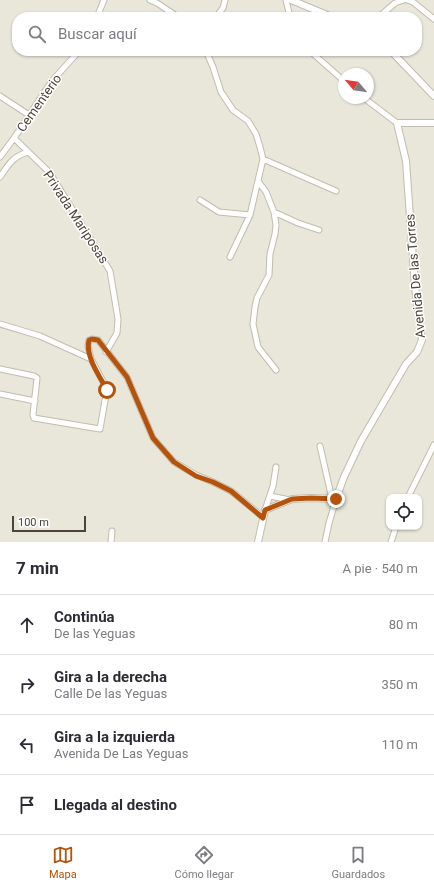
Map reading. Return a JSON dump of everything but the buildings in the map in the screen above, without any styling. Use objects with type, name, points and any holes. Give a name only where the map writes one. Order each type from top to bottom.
[{"type":"street","points":[[99,12],[104,0]]},
{"type":"street","points":[[150,0],[170,12]]},
{"type":"street","points":[[220,12],[223,8],[225,0]]},
{"type":"street","points":[[286,0],[289,12]]},
{"type":"street","points":[[291,0],[320,12]]},
{"type":"street","points":[[385,12],[395,3],[405,0],[413,2],[434,19]]},
{"type":"street","name":"Cementerio","points":[[0,157],[52,81],[74,56]]},
{"type":"street","points":[[208,56],[221,92],[233,110],[248,121],[256,134],[263,159],[250,215],[230,257]]},
{"type":"street","points":[[316,56],[338,76]]},
{"type":"street","points":[[395,56],[434,96]]},
{"type":"street","points":[[0,96],[29,115]]},
{"type":"street","points":[[372,104],[397,123],[434,123]]},
{"type":"street","name":"Avenida De las Torres","points":[[325,542],[334,499],[368,427],[406,364],[414,357],[422,343],[406,161],[397,123]]},
{"type":"street","name":"Privada Mariposas","points":[[14,138],[50,173],[110,271],[118,319],[117,333],[106,352]]},
{"type":"street","points":[[0,177],[10,161],[19,155],[28,152]]},
{"type":"street","points":[[263,159],[336,191]]},
{"type":"street","points":[[258,181],[266,192],[274,212],[275,234],[270,254],[269,275],[257,298],[253,318],[255,339],[258,347],[276,370]]},
{"type":"street","points":[[200,200],[219,212],[250,215]]},
{"type":"street","points":[[274,212],[298,223],[319,230]]},
{"type":"street","points":[[0,324],[40,336],[91,359]]},
{"type":"street","points":[[0,369],[34,376],[38,379],[34,418],[100,429],[107,390],[91,359],[88,346],[89,340],[98,340],[127,377],[153,438],[174,462],[196,476],[231,491],[263,518]]},
{"type":"street","points":[[0,394],[35,401]]},
{"type":"street","points":[[410,494],[434,445]]},
{"type":"street","points":[[265,510],[291,500],[311,498],[334,499],[320,446]]},
{"type":"street","points":[[258,542],[276,467]]},
{"type":"street","points":[[270,496],[291,500]]},
{"type":"street","points":[[111,542],[112,530]]},
{"type":"street","points":[[391,542],[395,530]]},
{"type":"shaded area","points":[[0,0],[434,0],[434,542],[0,542]]},
{"type":"route","points":[[107,390],[91,359],[88,346],[89,340],[92,339],[98,340],[127,377],[153,438],[174,462],[196,476],[231,491],[263,518],[265,510],[292,499],[336,499]]}]
